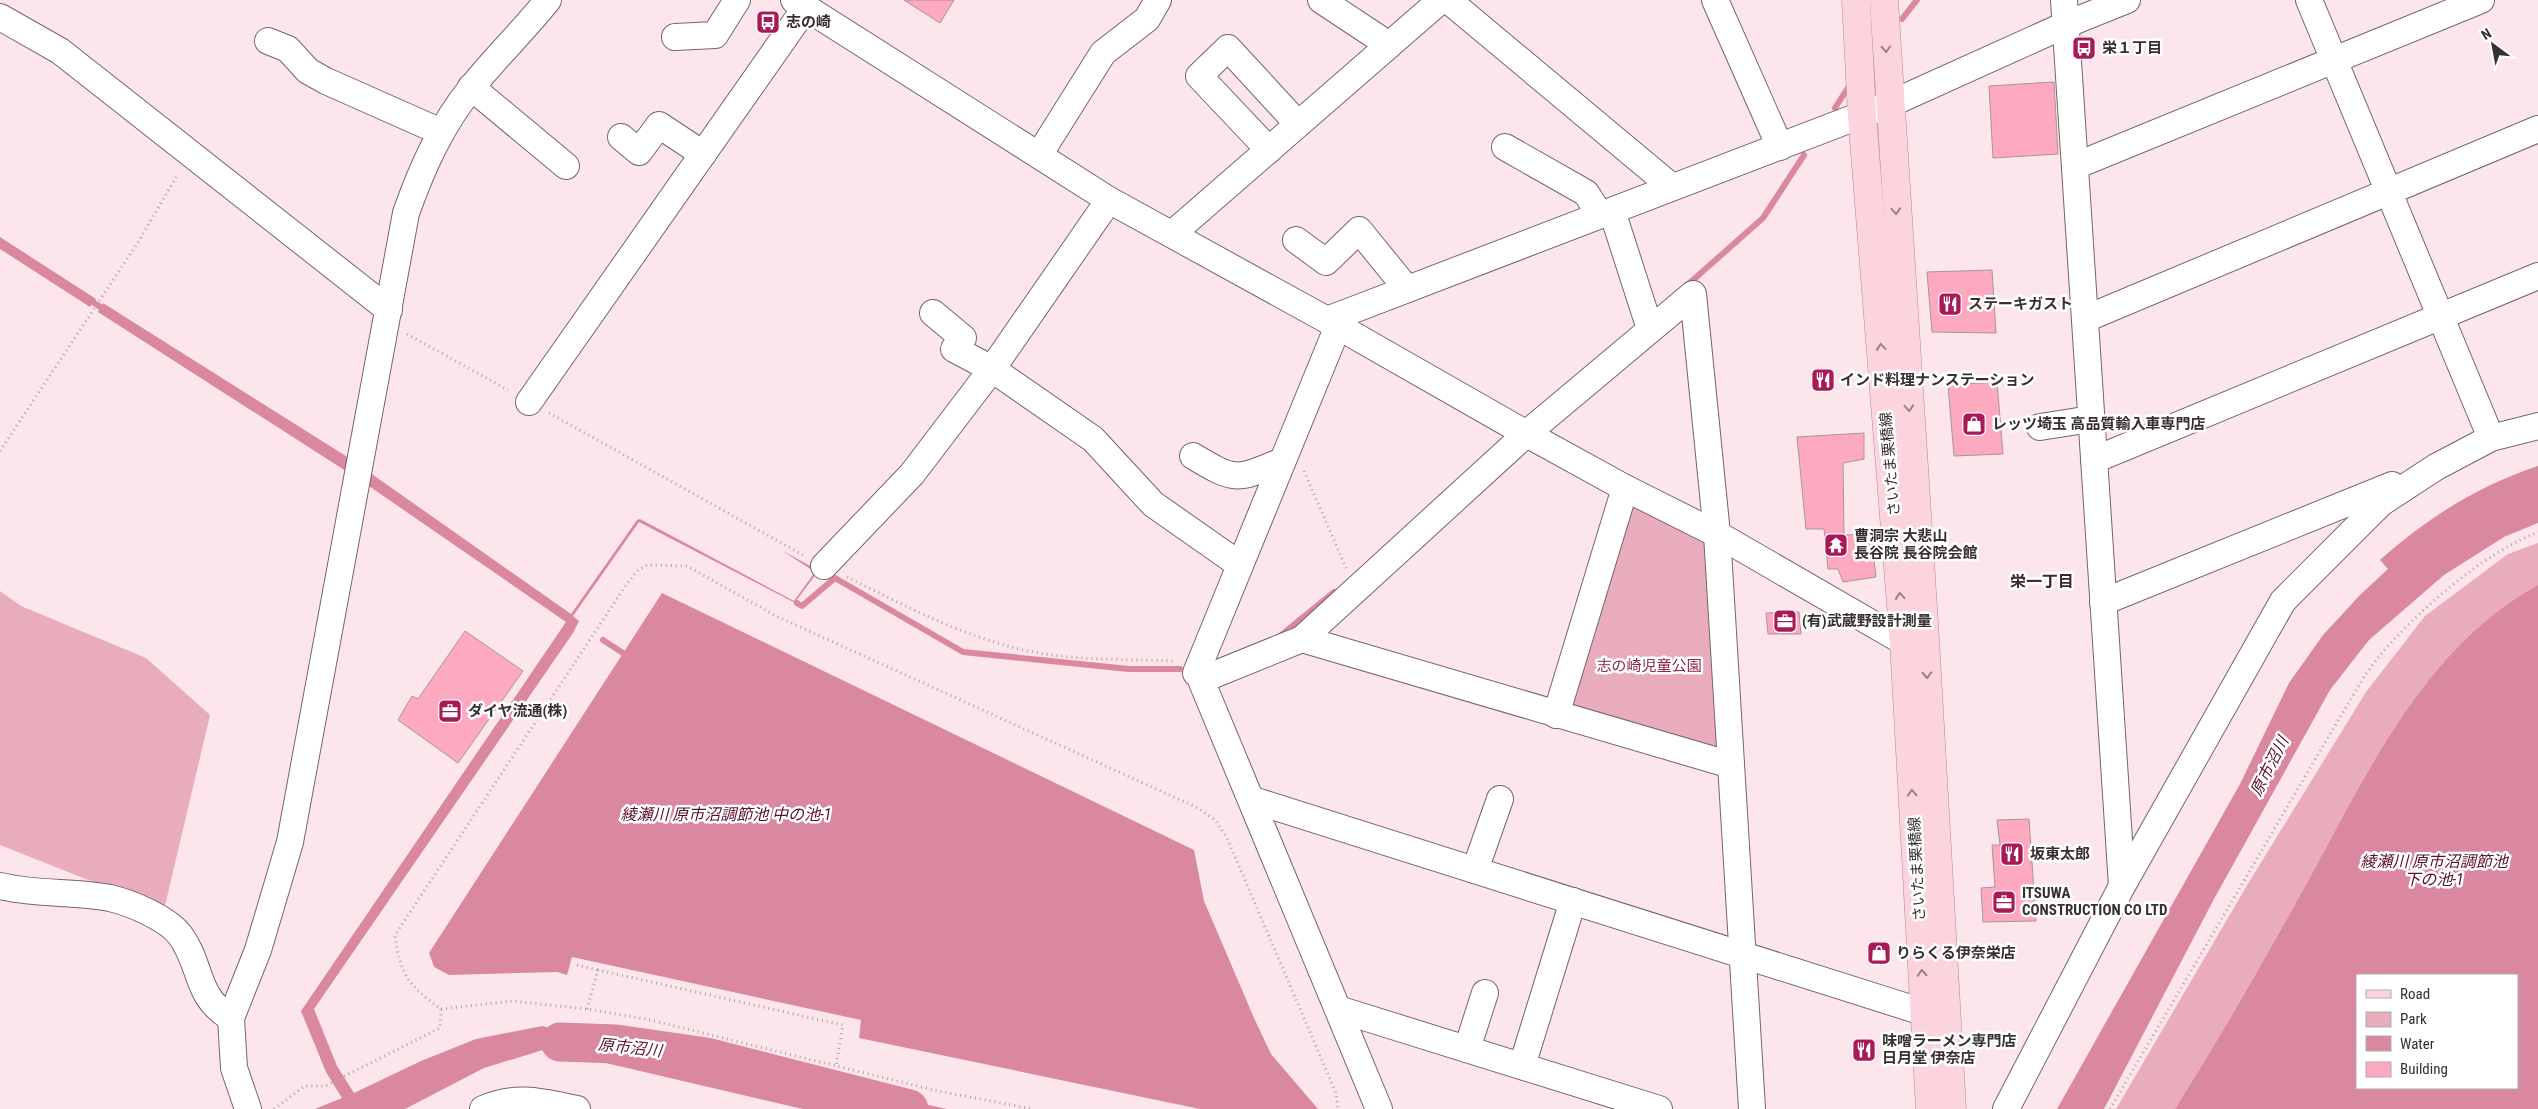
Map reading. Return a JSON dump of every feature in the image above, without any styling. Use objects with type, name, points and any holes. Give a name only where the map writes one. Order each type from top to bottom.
[{"type":"main road","name":"さいたま栗橋線","points":[[1856,0],[1862,115],[1914,640]]},
{"type":"main road","name":"さいたま栗橋線","points":[[1884,0],[1914,640],[1936,1016],[1952,1109]]},
{"type":"main road","name":"さいたま栗橋線","points":[[1930,1109],[1936,1016]]},
{"type":"street","points":[[248,1109],[234,1068],[231,1018],[258,950],[290,842],[406,213],[423,166],[441,132],[471,87],[524,30],[548,0]]},
{"type":"street","points":[[675,37],[714,34],[737,0]]},
{"type":"street","points":[[1039,156],[1103,53],[1147,19],[1158,0]]},
{"type":"street","points":[[1321,0],[1389,45]]},
{"type":"street","points":[[1172,234],[1441,0]]},
{"type":"street","points":[[1448,0],[1672,187]]},
{"type":"street","points":[[1196,673],[1287,451],[1333,323],[1407,289],[1890,104],[2064,12],[2127,0]]},
{"type":"street","points":[[2309,0],[2491,438]]},
{"type":"street","points":[[2075,166],[2482,0]]},
{"type":"street","points":[[1715,2],[1780,147]]},
{"type":"street","points":[[529,402],[703,154],[800,4],[1109,200],[1333,323],[1521,431],[1625,488],[1717,534],[1914,640]]},
{"type":"street","points":[[2064,12],[2122,886]]},
{"type":"street","points":[[0,17],[60,51],[190,154],[388,316]]},
{"type":"street","points":[[268,41],[288,49],[308,71],[326,81],[441,132]]},
{"type":"street","points":[[1269,150],[1199,76],[1228,48],[1298,124]]},
{"type":"street","points":[[471,87],[566,166]]},
{"type":"street","points":[[621,137],[639,152],[659,125],[703,154]]},
{"type":"street","points":[[2085,319],[2538,129]]},
{"type":"street","points":[[1506,148],[1586,193],[1606,213],[1648,322]]},
{"type":"street","points":[[824,566],[912,474],[992,369],[1109,200]]},
{"type":"street","points":[[1296,240],[1326,262],[1359,230],[1407,289]]},
{"type":"street","points":[[2094,460],[2538,276]]},
{"type":"street","points":[[1379,1109],[1253,800],[1201,680],[1302,638],[1521,431],[1648,322],[1693,294],[1717,534],[1752,1109]]},
{"type":"street","points":[[933,313],[963,338],[954,349],[992,369],[1093,439],[1153,504],[1240,565]]},
{"type":"street","points":[[2040,428],[2091,419]]},
{"type":"street","points":[[2006,1109],[2122,886],[2283,601],[2381,503],[2436,467],[2491,438],[2538,426]]},
{"type":"street","points":[[1193,456],[1222,474],[1244,477],[1287,451]]},
{"type":"street","points":[[2103,602],[2436,467]]},
{"type":"street","points":[[1556,715],[1625,488]]},
{"type":"street","points":[[1302,638],[1556,715],[1731,765]]},
{"type":"street","points":[[1475,870],[1500,799]]},
{"type":"street","points":[[1253,800],[1936,1016]]},
{"type":"street","points":[[0,886],[24,892],[111,898],[164,919],[180,935],[192,957],[207,998],[217,1009],[231,1018]]},
{"type":"street","points":[[1522,1066],[1573,901]]},
{"type":"street","points":[[260,998],[269,951],[268,917]]},
{"type":"street","points":[[1467,1049],[1485,993]]},
{"type":"street","points":[[1338,1008],[1659,1109]]},
{"type":"street","points":[[483,1109],[496,1103],[523,1099],[577,1109]]},
{"type":"path","points":[[0,451],[89,317],[190,154]]},
{"type":"path","points":[[388,316],[529,402],[824,566],[946,626],[1020,649],[1090,658],[1182,662],[1196,673]]},
{"type":"path","points":[[1287,451],[1347,571]]},
{"type":"path","points":[[2110,1109],[2340,717],[2376,660],[2408,625],[2468,574],[2497,553],[2538,532]]},
{"type":"path","points":[[1032,1109],[938,1091],[646,1019],[587,1008],[512,1001],[442,1009],[418,992],[406,979],[398,959],[395,935],[637,571],[647,565],[672,564],[687,566],[776,616],[1198,808],[1215,820],[1227,838],[1329,1075],[1336,1093],[1338,1109]]},
{"type":"path","points":[[576,965],[844,1025],[836,1066]]},
{"type":"path","points":[[587,1008],[598,970]]},
{"type":"path","points":[[274,1109],[305,1086],[324,1086],[440,1028],[442,1009]]},
{"type":"green space","name":"志の崎児童公園","points":[[1633,506],[1708,540],[1717,754],[1567,710]]},
{"type":"green space","points":[[2538,543],[2538,585],[2497,612],[2461,644],[2429,680],[2400,720],[2349,805],[2256,973],[2175,1109],[2116,1109],[2249,882],[2366,692],[2425,616],[2508,554]]},
{"type":"green space","points":[[0,591],[21,606],[146,658],[210,715],[164,910],[0,845]]},
{"type":"water","points":[[0,237],[96,299],[90,307],[0,249]]},
{"type":"water","points":[[103,303],[349,458],[571,614],[637,520],[640,519],[794,601],[815,572],[781,550],[816,569],[816,574],[796,601],[803,607],[639,522],[573,616],[579,621],[573,633],[314,1009],[337,1066],[354,1093],[421,1061],[476,1039],[542,1026],[629,1048],[807,1079],[947,1109],[803,1109],[546,1049],[484,1068],[405,1109],[315,1109],[342,1098],[326,1072],[301,1011],[566,622],[366,484],[98,312]]},
{"type":"water","points":[[2538,466],[2538,523],[2504,537],[2444,575],[2369,640],[2330,690],[2214,899],[2104,1109],[2057,1109],[2240,784],[2289,683],[2323,635],[2360,595],[2388,569],[2380,560],[2416,530],[2474,493]]},
{"type":"water","name":"綾瀬川 原市沼調節池 下の池-1","points":[[2538,585],[2538,1109],[2175,1109],[2256,973],[2374,762],[2400,720],[2429,680],[2461,644],[2497,612]]},
{"type":"water","name":"綾瀬川 原市沼調節池 中の池-1","points":[[662,593],[1194,850],[1204,901],[1271,1054],[1318,1109],[1200,1109],[859,1038],[861,1020],[572,957],[567,975],[557,972],[449,975],[434,967],[429,953]]},
{"type":"building","points":[[904,0],[954,0],[940,23]]},
{"type":"building","points":[[2054,82],[2058,154],[1993,158],[1989,86]]},
{"type":"building","points":[[1992,270],[1996,333],[1932,332],[1927,272]]},
{"type":"building","points":[[1997,382],[2003,454],[1954,456],[1948,385]]},
{"type":"building","points":[[1864,433],[1864,459],[1843,463],[1844,535],[1871,534],[1876,577],[1843,582],[1838,569],[1828,569],[1824,529],[1806,529],[1797,437]]},
{"type":"building","points":[[1799,612],[1801,634],[1768,634],[1766,613]]},
{"type":"building","points":[[465,631],[523,671],[458,763],[398,720],[412,696],[418,699]]},
{"type":"building","points":[[2029,819],[2036,921],[1983,922],[1981,888],[1995,887],[1992,845],[2000,845],[1997,820]]},
{"type":"waterway","points":[[1902,19],[1917,0]]},
{"type":"waterway","points":[[1835,108],[1851,83]]},
{"type":"waterway","points":[[1685,287],[1763,218],[1804,155]]},
{"type":"waterway","points":[[87,298],[106,311]]},
{"type":"waterway","points":[[797,603],[802,606],[835,578],[963,652],[1129,669],[1180,669]]},
{"type":"waterway","points":[[1280,636],[1334,592]]},
{"type":"waterway","points":[[603,640],[629,657]]},
{"type":"waterway","name":"原市沼川","points":[[560,1042],[616,1044],[706,1057],[909,1109]]},
{"type":"place","name":"志の崎","points":[[768,22]]},
{"type":"place","name":"栄１丁目","points":[[2084,48]]},
{"type":"place","name":"ステーキガスト","points":[[1950,304]]},
{"type":"place","name":"インド料理ナンステーション","points":[[1823,380]]},
{"type":"place","name":"レッツ埼玉 高品質輸入車専門店","points":[[1974,424]]},
{"type":"place","name":"曹洞宗 大悲山 長谷院 長谷院会館","points":[[1836,545]]},
{"type":"place","name":"(有)武蔵野設計測量","points":[[1785,621]]},
{"type":"place","name":"ダイヤ流通(株)","points":[[450,711]]},
{"type":"place","name":"坂東太郎","points":[[2012,854]]},
{"type":"place","name":"ITSUWA CONSTRUCTION CO LTD","points":[[2004,902]]},
{"type":"place","name":"りらくる伊奈栄店","points":[[1879,953]]},
{"type":"place","name":"味噌ラーメン専門店 日月堂 伊奈店","points":[[1864,1050]]},
{"type":"district","name":"栄一丁目","points":[[2042,581]]}]
